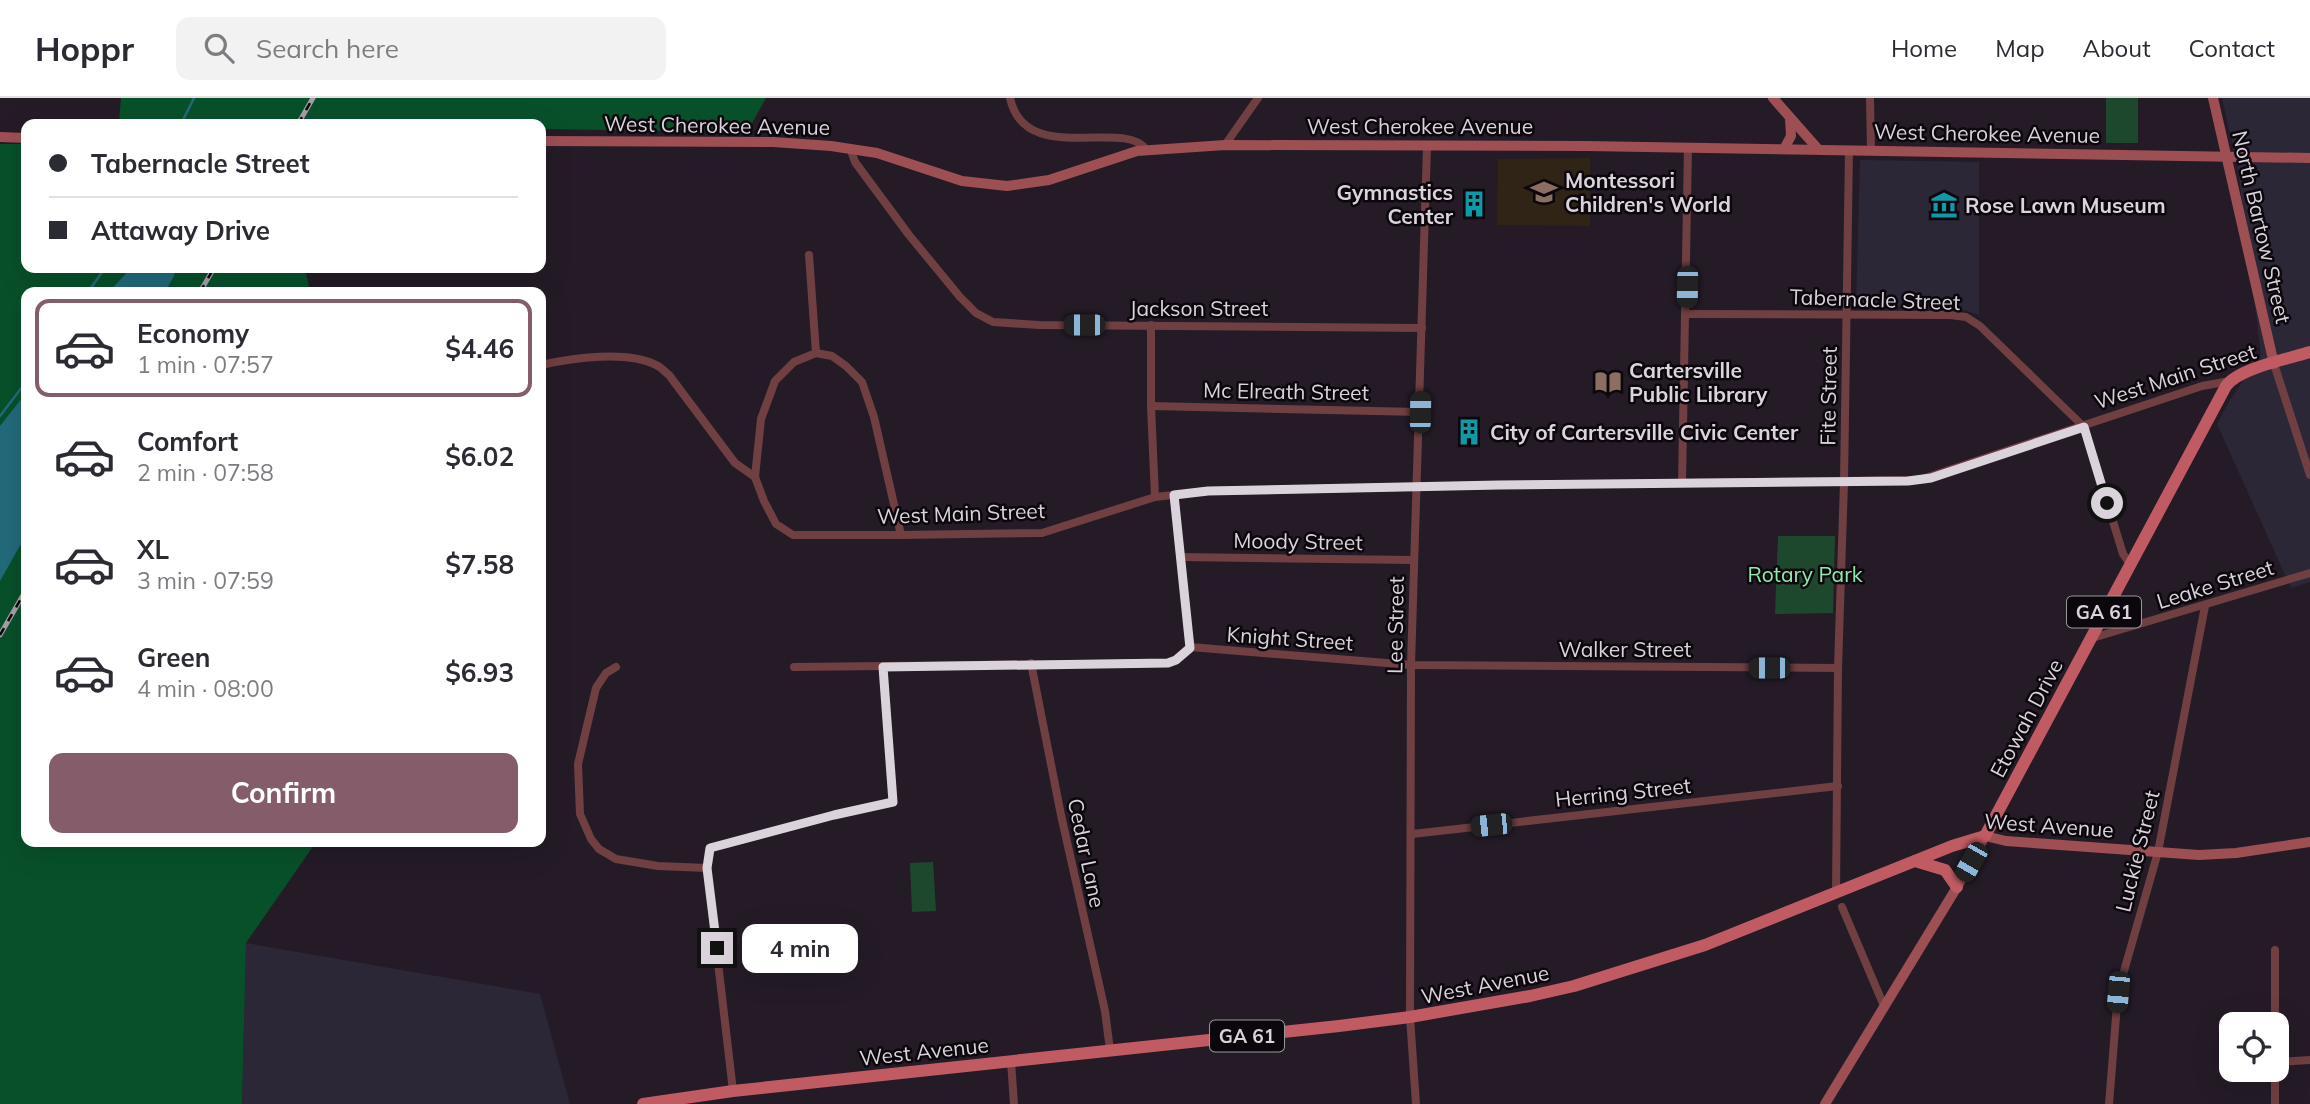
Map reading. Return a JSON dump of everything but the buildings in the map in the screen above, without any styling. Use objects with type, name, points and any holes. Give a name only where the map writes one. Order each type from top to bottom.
[{"type":"main road","points":[[1773,98],[1818,149]]},
{"type":"main road","name":"North Bartow Street","points":[[2213,98],[2274,364]]},
{"type":"main road","points":[[1783,149],[1791,136],[1790,118]]},
{"type":"main road","points":[[0,137],[21,138]]},
{"type":"main road","name":"West Cherokee Avenue","points":[[546,141],[773,142],[850,148],[877,153],[962,181],[1007,186],[1049,180],[1146,149],[1225,145],[1688,147],[2310,158]]},
{"type":"main road","name":"West Main Street","points":[[2230,381],[2241,374],[2310,352]]},
{"type":"main road","name":"Etowah Drive","points":[[1825,1104],[1957,887],[2230,381]]},
{"type":"main road","name":"West Avenue","points":[[643,1104],[733,1091],[1410,1017],[1574,986],[1704,944],[1952,846],[1985,836],[2006,841],[2217,855],[2310,842]]},
{"type":"main road","points":[[1915,861],[1945,870],[1957,887]]},
{"type":"street","points":[[1010,98],[1022,121],[1034,131],[1053,137],[1125,140],[1137,142],[1146,149]]},
{"type":"street","points":[[1225,145],[1258,98]]},
{"type":"street","points":[[1870,98],[1871,150]]},
{"type":"street","name":"Lee Street","points":[[1416,1104],[1410,1017],[1411,665],[1427,146]]},
{"type":"street","points":[[1682,483],[1688,147]]},
{"type":"street","name":"Jackson Street","points":[[850,148],[855,162],[909,235],[960,297],[976,313],[993,323],[1422,328]]},
{"type":"street","name":"Fite Street","points":[[1836,894],[1849,150]]},
{"type":"street","points":[[809,255],[816,353]]},
{"type":"street","name":"Tabernacle Street","points":[[1686,314],[1846,312],[1966,317],[1986,332],[2084,427],[2123,554],[2130,564]]},
{"type":"street","points":[[1151,325],[1155,497]]},
{"type":"street","points":[[546,364],[566,360],[631,357],[656,365],[669,375],[735,463],[755,477],[761,419],[775,381],[794,362],[816,353],[832,356],[862,382],[874,417],[901,535]]},
{"type":"street","points":[[2274,364],[2310,475]]},
{"type":"street","name":"West Main Street","points":[[755,477],[776,524],[793,535],[1042,533],[1155,497],[1208,491],[1908,481],[1931,478],[2202,386],[2230,381]]},
{"type":"street","name":"Mc Elreath Street","points":[[1151,406],[1420,412]]},
{"type":"street","points":[[794,667],[1168,663],[1176,660],[1190,648],[1174,495]]},
{"type":"street","name":"Moody Street","points":[[1180,557],[1415,560]]},
{"type":"street","name":"Leake Street","points":[[2090,639],[2310,573]]},
{"type":"street","name":"Luckie Street","points":[[2109,1104],[2118,992],[2158,852],[2205,606]]},
{"type":"street","name":"Knight Street","points":[[1190,648],[1411,665]]},
{"type":"street","name":"Cedar Lane","points":[[1031,663],[1061,815],[1105,1011],[1110,1050]]},
{"type":"street","name":"Walker Street","points":[[1411,665],[1838,668]]},
{"type":"street","points":[[616,667],[606,673],[597,688],[578,764],[580,814],[591,839],[599,849],[616,859],[658,866],[707,868]]},
{"type":"street","points":[[733,1091],[707,868],[710,848],[893,802],[883,667]]},
{"type":"street","name":"Herring Street","points":[[1412,834],[1838,786]]},
{"type":"street","points":[[1842,907],[1884,1006]]},
{"type":"street","points":[[2275,950],[2275,1012]]},
{"type":"street","points":[[2289,1061],[2310,1060]]},
{"type":"street","points":[[1011,1062],[1014,1104]]},
{"type":"street","points":[[2275,1104],[2276,1082]]},
{"type":"shaded area","points":[[2222,98],[2310,98],[2310,582],[2291,588],[2217,424],[2261,355],[2238,169]]},
{"type":"shaded area","name":"Montessori Children's World","points":[[1590,158],[1590,226],[1497,225],[1498,159]]},
{"type":"shaded area","points":[[1860,160],[1979,162],[1979,315],[1955,307],[1856,306]]},
{"type":"shaded area","points":[[246,943],[540,994],[570,1104],[242,1104]]},
{"type":"green space","points":[[121,98],[766,98],[747,132],[546,129],[546,119],[119,119]]},
{"type":"green space","points":[[2106,98],[2138,98],[2138,143],[2106,143]]},
{"type":"green space","points":[[0,144],[21,144],[21,273],[306,273],[309,287],[21,287],[21,847],[313,847],[246,943],[242,1104],[0,1104]]},
{"type":"green space","name":"Rotary Park","points":[[1778,536],[1835,536],[1833,613],[1775,614]]},
{"type":"green space","points":[[933,862],[936,911],[912,912],[910,863]]},
{"type":"water","points":[[126,273],[174,273],[168,287],[114,287]]},
{"type":"water","points":[[21,399],[21,544],[0,581],[0,426]]},
{"type":"waterway","points":[[184,119],[194,98]]},
{"type":"waterway","points":[[92,287],[101,273]]},
{"type":"waterway","points":[[0,416],[21,389]]},
{"type":"railway","points":[[301,119],[313,98]]},
{"type":"railway","points":[[203,287],[211,273]]},
{"type":"railway","points":[[0,635],[21,599]]},
{"type":"place","name":"Montessori Children's World","points":[[1544,192]]},
{"type":"place","name":"Gymnastics Center","points":[[1474,204]]},
{"type":"place","name":"Rose Lawn Museum","points":[[1944,205]]},
{"type":"place","name":"Cartersville Public Library","points":[[1608,382]]},
{"type":"place","name":"City of Cartersville Civic Center","points":[[1469,432]]},
{"type":"route","points":[[717,948],[707,868],[710,848],[893,802],[883,667],[1168,663],[1190,648],[1174,495],[1208,491],[1499,485],[1908,481],[1931,478],[2084,427],[2107,503]]}]
